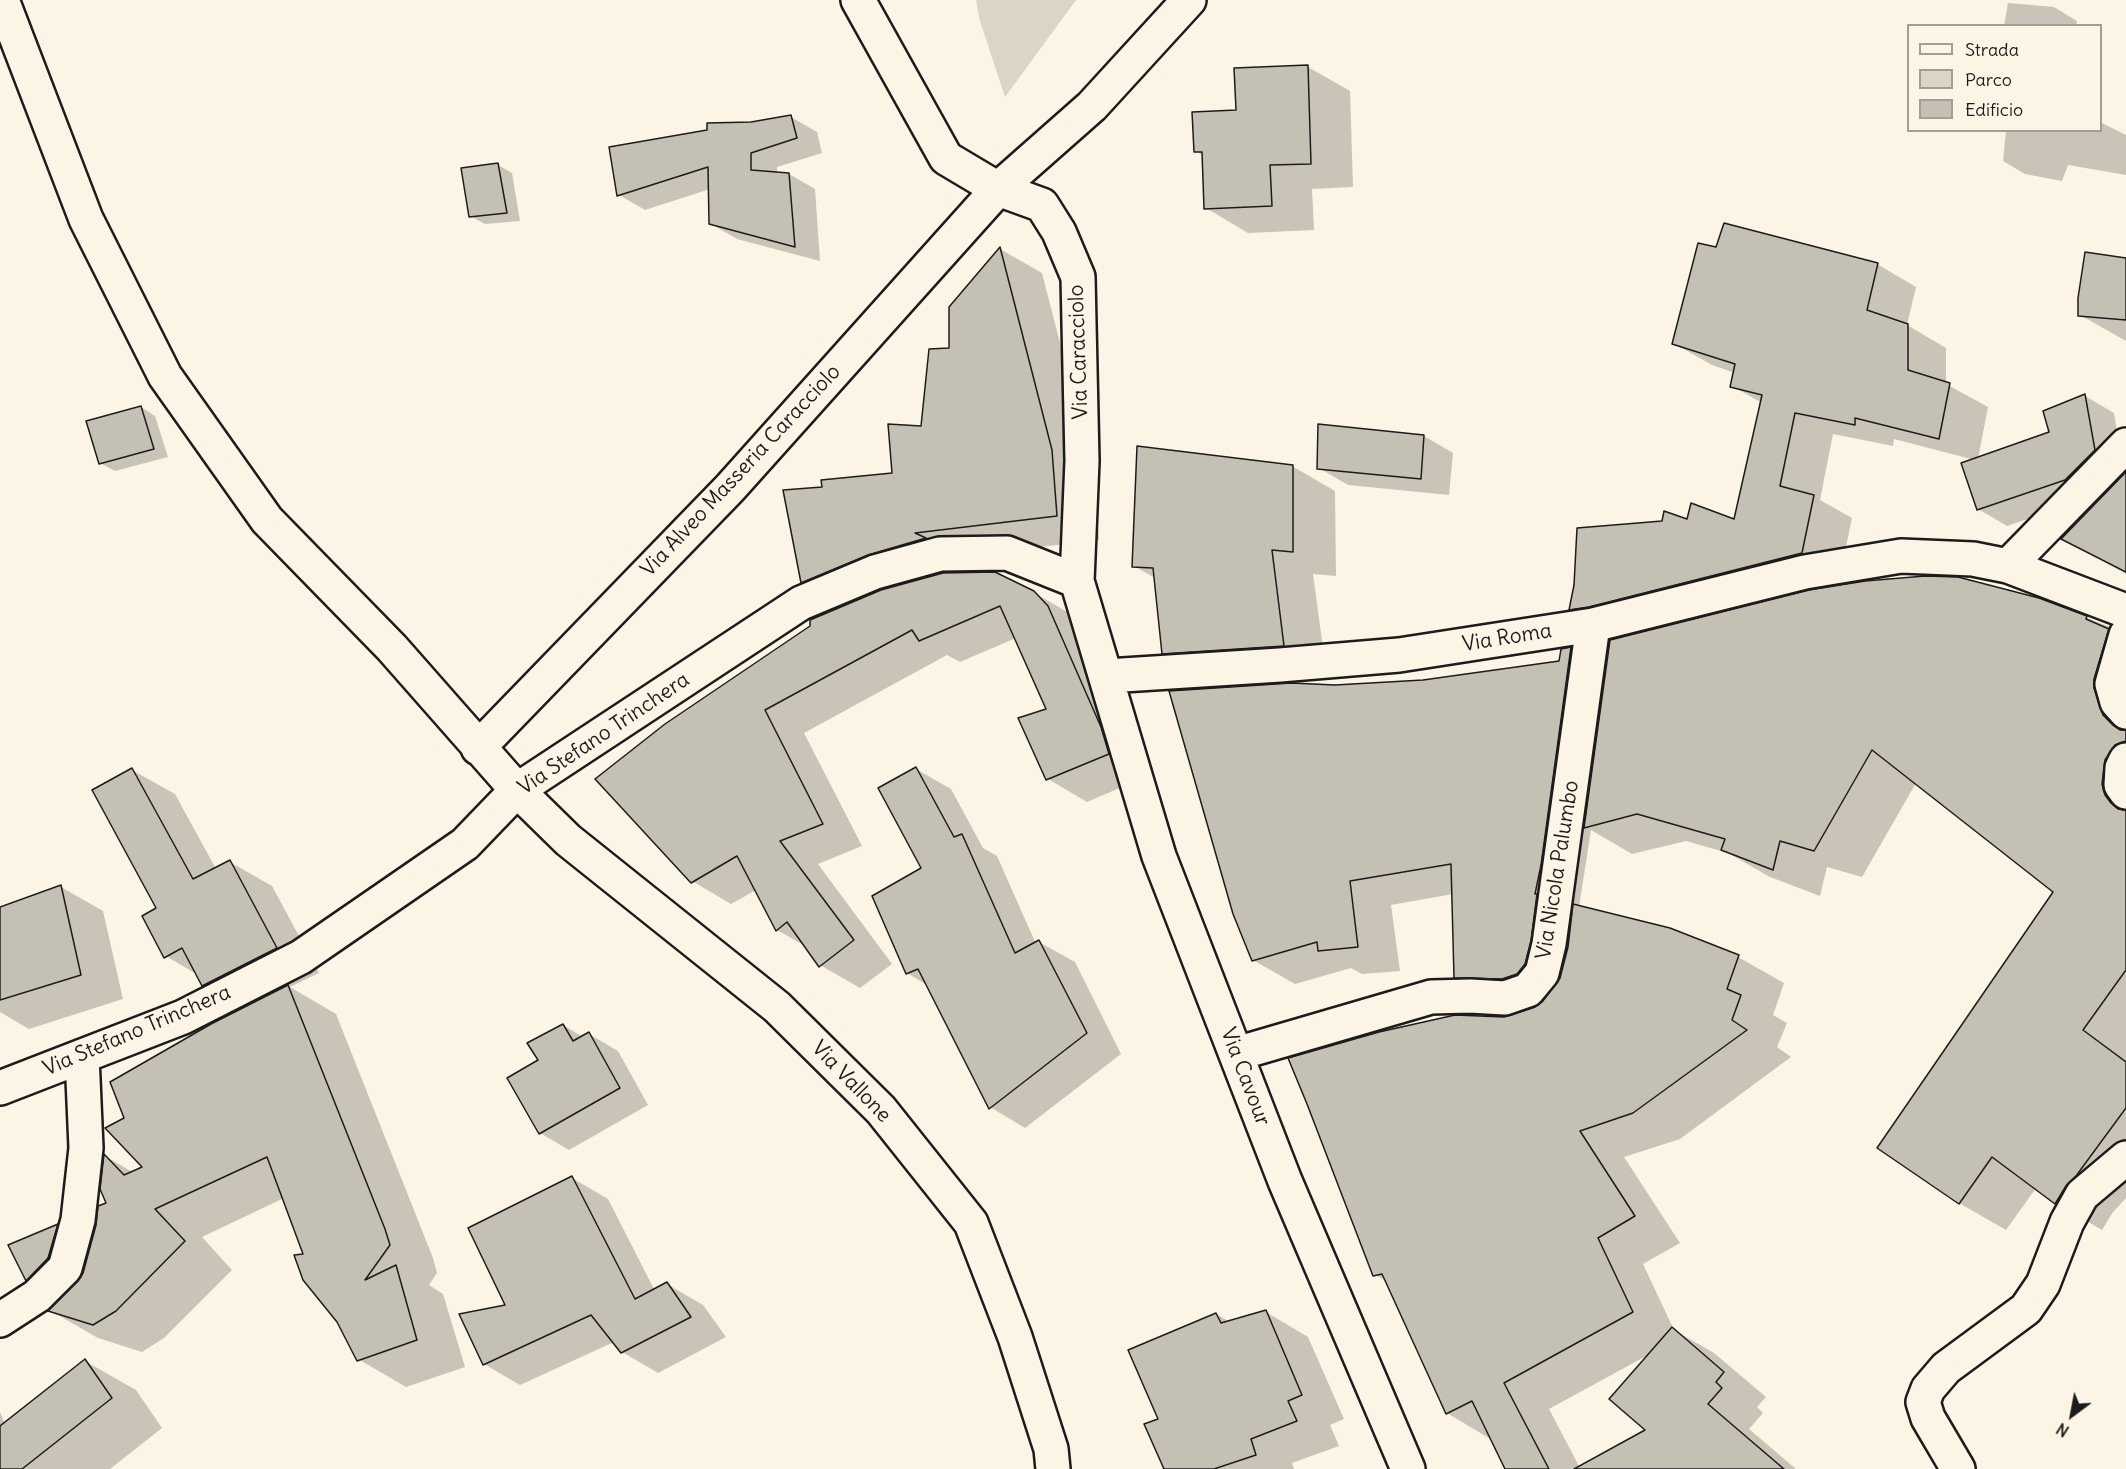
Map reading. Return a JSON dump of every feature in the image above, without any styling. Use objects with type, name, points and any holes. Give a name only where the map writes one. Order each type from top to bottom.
[{"type":"street","name":"Via Vallone","points":[[2,0],[86,219],[165,376],[267,520],[392,648],[478,748],[568,840],[777,1007],[881,1110],[971,1223],[1015,1337],[1051,1449],[1053,1469]]},
{"type":"street","name":"Via Caracciolo","points":[[858,0],[946,158],[998,189],[1042,205],[1059,232],[1078,277],[1082,461],[1077,581],[1107,676]]},
{"type":"street","name":"Via Alveo Masseria Caracciolo","points":[[478,748],[730,488],[998,189],[1092,106],[1189,0]]},
{"type":"street","points":[[2008,566],[2126,445]]},
{"type":"street","name":"Via Stefano Trinchera","points":[[0,1088],[183,1017],[301,957],[465,844],[517,790],[801,603],[875,572],[940,554],[1007,553],[1077,581]]},
{"type":"street","name":"Via Roma","points":[[1107,676],[1399,655],[1593,626],[1805,572],[1902,556],[1973,559],[2008,566],[2126,611]]},
{"type":"street","name":"Via Nicola Palumbo","points":[[1236,1054],[1431,997],[1505,998],[1528,990],[1542,973],[1549,944],[1593,626]]},
{"type":"street","points":[[2126,635],[2112,684],[2117,702],[2126,711]]},
{"type":"street","name":"Via Cavour","points":[[1107,676],[1159,856],[1286,1181],[1408,1469]]},
{"type":"street","points":[[2126,760],[2122,768],[2121,785],[2126,792]]},
{"type":"street","points":[[0,1320],[37,1296],[65,1268],[78,1220],[86,1148],[82,1056]]},
{"type":"street","points":[[1958,1469],[1928,1419],[1923,1402],[1928,1389],[1946,1368],[2026,1309],[2043,1284],[2067,1222],[2082,1195],[2126,1158]]},
{"type":"green space","points":[[976,0],[1076,0],[1005,97],[979,18]]},
{"type":"building","points":[[1308,65],[1311,164],[1270,165],[1272,206],[1204,209],[1202,152],[1194,152],[1192,112],[1236,110],[1234,68]]},
{"type":"building","points":[[791,115],[797,138],[751,153],[751,170],[789,173],[795,247],[709,224],[708,167],[617,196],[609,147],[707,130],[707,123],[751,122]]},
{"type":"building","points":[[498,163],[507,213],[469,217],[461,168]]},
{"type":"building","points":[[1724,223],[1878,263],[1867,310],[1908,324],[1908,370],[1950,383],[1939,439],[1855,418],[1855,425],[1795,413],[1780,486],[1814,495],[1802,553],[1589,607],[1569,610],[1574,585],[1577,528],[1662,521],[1664,511],[1687,519],[1691,503],[1734,519],[1762,395],[1730,387],[1735,364],[1672,344],[1698,243],[1716,247]]},
{"type":"building","points":[[1000,247],[1052,450],[1057,516],[915,533],[926,538],[868,555],[801,583],[783,490],[822,487],[821,480],[892,473],[888,424],[921,426],[929,349],[949,348],[949,307]]},
{"type":"building","points":[[2085,252],[2126,258],[2126,320],[2078,316],[2078,298]]},
{"type":"building","points":[[2085,394],[2095,450],[2065,480],[1977,510],[1961,463],[2049,432],[2043,411]]},
{"type":"building","points":[[141,406],[154,449],[99,464],[86,421]]},
{"type":"building","points":[[1318,424],[1424,435],[1421,479],[1317,469]]},
{"type":"building","points":[[1137,446],[1293,465],[1293,552],[1272,550],[1284,646],[1162,654],[1153,568],[1132,567]]},
{"type":"building","points":[[2126,472],[2126,572],[2061,539]]},
{"type":"building","points":[[995,572],[1034,591],[1048,606],[1101,727],[1109,754],[1046,780],[1018,718],[1046,709],[1000,606],[919,641],[912,630],[765,710],[823,824],[780,841],[854,940],[819,967],[787,922],[776,931],[737,856],[691,883],[595,779],[665,724],[810,626],[810,620],[881,590],[943,573]]},
{"type":"building","points":[[1925,576],[1958,577],[2039,598],[2087,616],[2086,619],[2109,629],[2094,679],[2094,688],[2103,715],[2120,730],[2126,730],[2126,741],[2115,745],[2105,760],[2102,784],[2105,795],[2111,803],[2118,809],[2126,810],[2126,970],[2083,1030],[2126,1062],[2126,1108],[2076,1176],[2066,1186],[2055,1204],[1992,1157],[1959,1204],[1877,1148],[2053,892],[1872,750],[1814,851],[1780,841],[1773,870],[1721,850],[1725,839],[1637,814],[1584,828],[1610,640],[1809,590],[1865,581]]},
{"type":"building","points":[[1571,647],[1535,894],[1537,894],[1531,941],[1525,964],[1517,974],[1502,979],[1454,978],[1451,864],[1350,881],[1358,947],[1318,951],[1317,942],[1252,961],[1233,914],[1169,691],[1291,683],[1335,685],[1423,680],[1559,661],[1561,649]]},
{"type":"building","points":[[916,767],[954,837],[962,834],[1015,953],[1039,940],[1087,1033],[989,1109],[918,969],[906,974],[872,896],[921,868],[878,788]]},
{"type":"building","points":[[132,768],[193,879],[230,860],[277,948],[202,986],[182,948],[164,958],[142,916],[156,908],[92,790]]},
{"type":"building","points":[[61,885],[81,975],[0,1000],[0,907]]},
{"type":"building","points":[[1573,904],[1670,928],[1739,955],[1727,989],[1741,995],[1732,1020],[1747,1030],[1633,1113],[1580,1131],[1635,1216],[1598,1238],[1633,1312],[1504,1383],[1549,1469],[1505,1469],[1472,1401],[1446,1414],[1382,1274],[1373,1276],[1288,1058],[1379,1032],[1455,1015],[1504,1017],[1535,1007],[1542,1002],[1560,978],[1568,947]]},
{"type":"building","points":[[288,985],[390,1245],[365,1280],[396,1265],[417,1340],[357,1361],[337,1322],[303,1280],[294,1255],[303,1254],[267,1157],[155,1209],[185,1241],[116,1311],[93,1325],[48,1311],[83,1273],[96,1225],[98,1206],[106,1203],[100,1189],[104,1154],[124,1175],[142,1167],[105,1128],[124,1118],[110,1082],[211,1024]]},
{"type":"building","points":[[563,1024],[573,1041],[589,1032],[620,1088],[539,1134],[507,1078],[538,1060],[527,1043]]},
{"type":"building","points":[[572,1176],[635,1299],[667,1282],[691,1317],[621,1353],[591,1315],[483,1365],[459,1314],[505,1305],[468,1228]]},
{"type":"building","points":[[58,1224],[48,1258],[26,1281],[8,1245]]},
{"type":"building","points":[[1266,1310],[1302,1395],[1288,1401],[1297,1421],[1251,1439],[1256,1455],[1214,1469],[1164,1469],[1144,1424],[1158,1419],[1128,1350],[1216,1313],[1221,1323]]},
{"type":"building","points":[[1672,1327],[1724,1372],[1716,1382],[1722,1388],[1708,1404],[1784,1469],[1574,1469],[1645,1430],[1609,1399]]},
{"type":"building","points":[[85,1359],[112,1398],[22,1469],[0,1469],[0,1426]]}]
